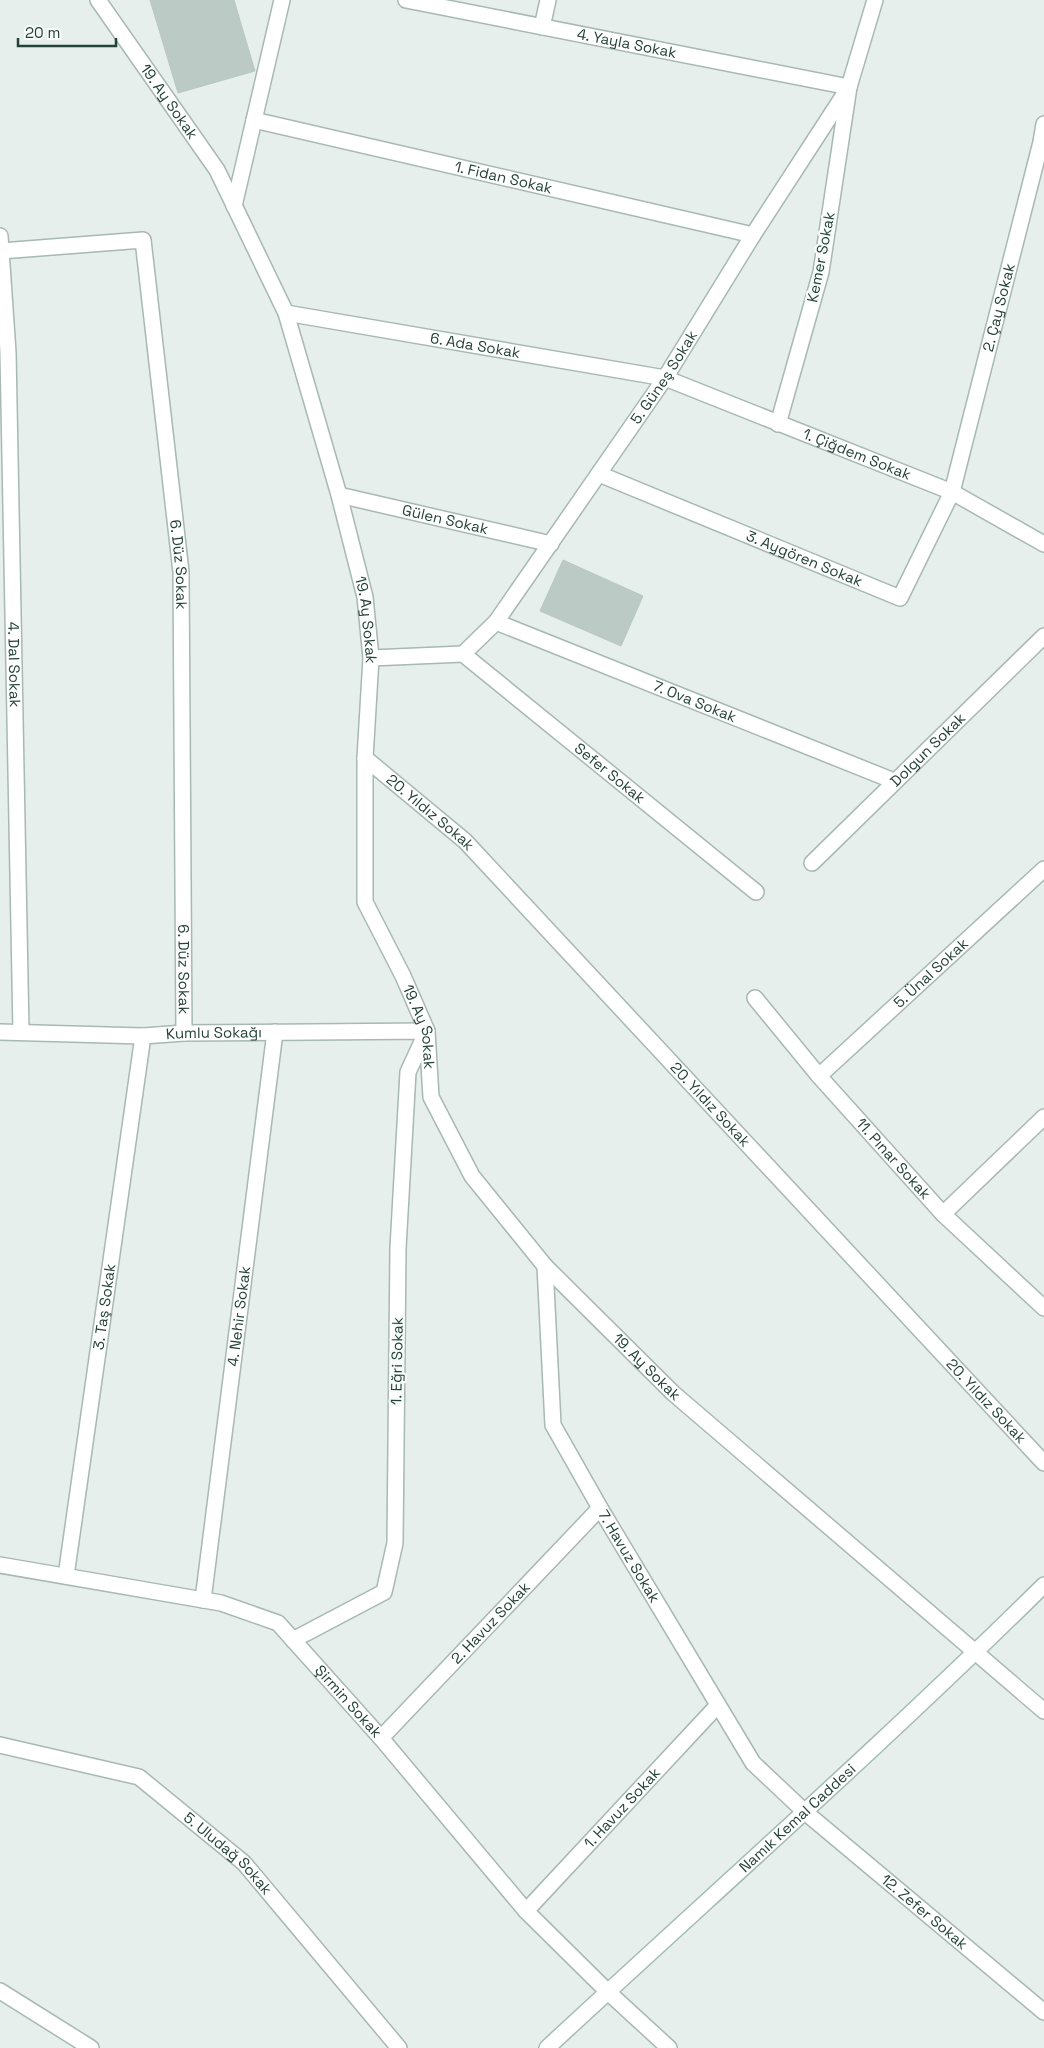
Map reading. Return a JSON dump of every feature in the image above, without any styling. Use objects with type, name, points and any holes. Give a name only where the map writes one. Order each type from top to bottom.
[{"type":"street","name":"19. Ay Sokak","points":[[98,0],[217,170],[286,313],[339,495],[365,597],[371,658],[364,758],[365,902],[403,976],[427,1031],[431,1097],[472,1176],[545,1266],[673,1393],[1044,1711]]},
{"type":"street","points":[[234,206],[282,0]]},
{"type":"street","points":[[542,27],[548,0]]},
{"type":"street","name":"5. Güneş Sokak","points":[[463,654],[496,622],[600,474],[665,378],[753,236],[849,88],[875,0]]},
{"type":"street","name":"4. Yayla Sokak","points":[[413,1],[849,88]]},
{"type":"street","name":"Kemer Sokak","points":[[778,424],[821,272],[849,88]]},
{"type":"street","name":"1. Fidan Sokak","points":[[254,120],[753,236]]},
{"type":"street","name":"2. Çay Sokak","points":[[952,492],[1044,124]]},
{"type":"street","name":"6. Düz Sokak","points":[[1,244],[143,240],[181,572],[184,1033]]},
{"type":"street","name":"4. Dal Sokak","points":[[1,244],[8,352],[21,1032]]},
{"type":"street","name":"6. Ada Sokak","points":[[286,313],[665,378]]},
{"type":"street","name":"1. Çiğdem Sokak","points":[[665,378],[952,492],[1044,544]]},
{"type":"street","name":"3. Aygören Sokak","points":[[600,474],[900,598],[952,492]]},
{"type":"street","name":"Gülen Sokak","points":[[339,495],[551,544]]},
{"type":"street","name":"7. Ova Sokak","points":[[496,622],[894,781]]},
{"type":"street","name":"Dolgun Sokak","points":[[812,863],[1044,636]]},
{"type":"street","points":[[371,658],[463,654]]},
{"type":"street","name":"Sefer Sokak","points":[[463,654],[756,892]]},
{"type":"street","name":"20. Yıldız Sokak","points":[[364,758],[466,841],[1044,1464]]},
{"type":"street","name":"5. Ünal Sokak","points":[[819,1076],[1044,869]]},
{"type":"street","name":"11. Pınar Sokak","points":[[755,998],[819,1076],[943,1214],[1044,1308]]},
{"type":"street","name":"Kumlu Sokağı","points":[[0,1032],[143,1036],[184,1033],[427,1031]]},
{"type":"street","name":"1. Eğri Sokak","points":[[293,1640],[384,1592],[395,1543],[398,1248],[408,1072],[427,1031]]},
{"type":"street","name":"4. Nehir Sokak","points":[[203,1600],[275,1032]]},
{"type":"street","name":"3. Taş Sokak","points":[[66,1576],[143,1036]]},
{"type":"street","points":[[943,1214],[1044,1117]]},
{"type":"street","name":"7. Havuz Sokak","points":[[545,1266],[553,1425],[600,1508],[754,1763],[805,1812]]},
{"type":"street","name":"2. Havuz Sokak","points":[[381,1738],[600,1508]]},
{"type":"street","name":"Şirmin Sokak","points":[[0,1566],[220,1603],[278,1623],[381,1738],[526,1911],[608,1992],[669,2048]]},
{"type":"street","name":"Namık Kemal Caddesi","points":[[547,2048],[977,1652],[1044,1585]]},
{"type":"street","name":"1. Havuz Sokak","points":[[526,1911],[718,1706]]},
{"type":"street","name":"5. Uludağ Sokak","points":[[0,1745],[139,1777],[244,1863],[399,2048]]},
{"type":"street","name":"12. Zefer Sokak","points":[[805,1812],[1044,2012]]},
{"type":"street","points":[[0,1991],[91,2048]]},
{"type":"building","points":[[150,0],[234,0],[255,71],[178,93]]},
{"type":"building","points":[[563,560],[643,596],[621,646],[540,611]]}]
